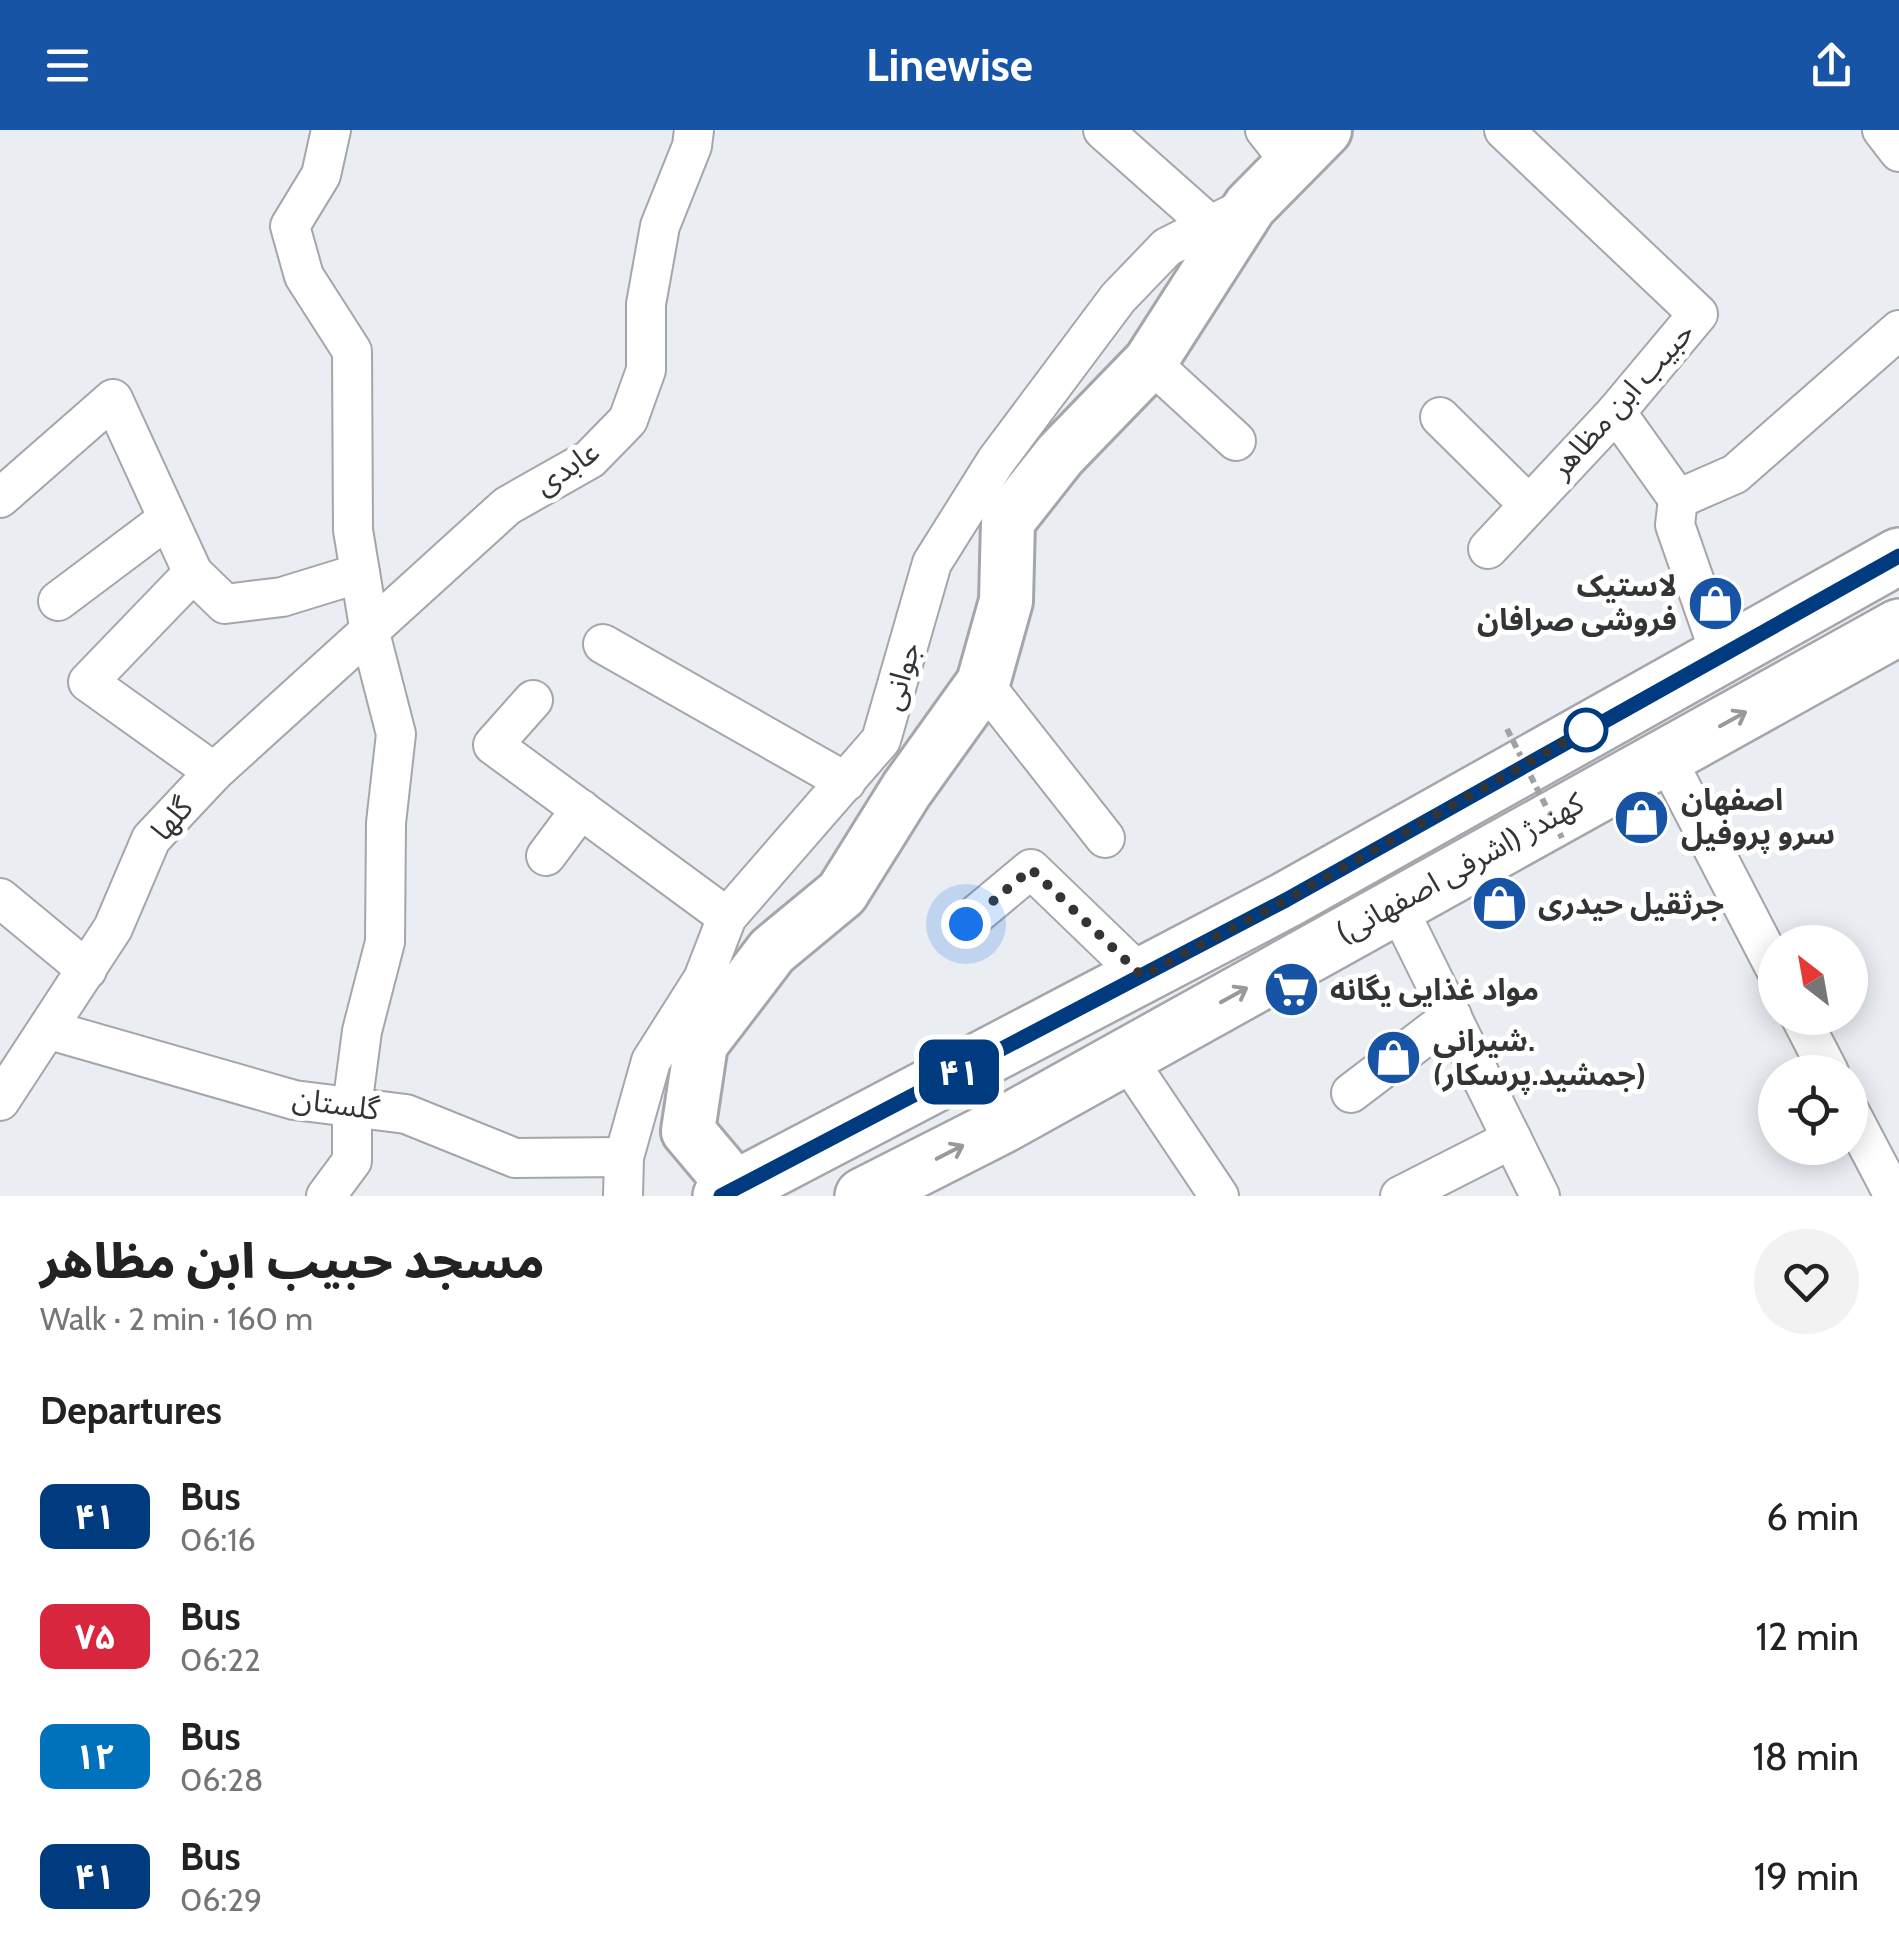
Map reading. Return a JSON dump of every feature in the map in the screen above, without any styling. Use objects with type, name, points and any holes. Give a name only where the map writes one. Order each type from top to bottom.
[{"type":"main road","name":"کهندژ (اشرفی اصفهانی)","points":[[729,1192],[1160,966],[1899,556]]},
{"type":"main road","name":"کهندژ (اشرفی اصفهانی)","points":[[862,1196],[1001,1126],[1899,627]]},
{"type":"main road","points":[[1340,935],[1319,929],[1316,916],[1334,897],[1404,852],[1454,805]]},
{"type":"main road","points":[[1001,1126],[1089,1054],[1183,993],[1189,967],[1160,966]]},
{"type":"street","points":[[326,1196],[352,1160],[352,1107],[362,1030],[385,942],[386,823],[396,734],[370,634],[353,530],[352,351],[304,276],[290,226],[322,176],[331,130]]},
{"type":"street","name":"عابدی","points":[[370,634],[507,506],[590,459],[628,420],[646,370],[646,304],[660,226],[692,146],[694,130]]},
{"type":"street","points":[[1102,130],[1230,216]]},
{"type":"street","name":"حبیب ابن مظاهر","points":[[1488,550],[1616,412],[1698,314],[1504,130]]},
{"type":"street","points":[[1882,130],[1899,152]]},
{"type":"street","name":"جوانی","points":[[729,1192],[688,1131],[701,1044],[772,951],[842,892],[907,789],[983,683],[1006,601],[1008,522],[1060,454],[1150,362],[1230,216],[1294,141]]},
{"type":"street","name":"جوانی","points":[[623,1196],[624,1156],[651,1061],[703,979],[726,917],[881,740],[932,563],[996,461],[1118,298],[1167,247],[1230,216]]},
{"type":"street","points":[[1678,500],[1734,474],[1895,343]]},
{"type":"street","points":[[1150,362],[1236,441]]},
{"type":"street","points":[[0,498],[112,399],[193,573],[225,604],[282,597],[360,573]]},
{"type":"street","points":[[1616,412],[1678,500],[1675,525],[1720,654]]},
{"type":"street","points":[[1440,417],[1528,504]]},
{"type":"street","points":[[58,601],[166,520]]},
{"type":"street","points":[[193,573],[88,682],[214,772]]},
{"type":"street","name":"گلها","points":[[0,1101],[114,928],[151,839],[214,772],[370,634]]},
{"type":"street","points":[[603,644],[846,782]]},
{"type":"street","points":[[983,683],[1105,838]]},
{"type":"street","points":[[533,700],[493,745],[726,917]]},
{"type":"street","points":[[1665,756],[1758,935]]},
{"type":"street","points":[[546,856],[581,810]]},
{"type":"street","points":[[966,924],[1031,869],[1160,966]]},
{"type":"street","points":[[0,898],[87,970]]},
{"type":"street","points":[[1396,904],[1540,1196]]},
{"type":"street","points":[[1351,1093],[1452,1016]]},
{"type":"street","name":"گلستان","points":[[50,1030],[294,1100],[406,1114],[515,1158],[624,1156]]},
{"type":"street","points":[[1124,1056],[1219,1196]]},
{"type":"street","points":[[1400,1196],[1512,1139]]},
{"type":"street","points":[[1868,1146],[1894,1196]]},
{"type":"path","points":[[1508,729],[1562,838]]},
{"type":"bus line","name":"۴۱","points":[[721,1196],[1286,900],[1899,556]]},
{"type":"place","name":"لاستیک فروشی صرافان","points":[[1716,603]]},
{"type":"place","name":"اصفهان سرو پروفیل","points":[[1642,817]]},
{"type":"place","name":"جرثقیل حیدری","points":[[1499,904]]},
{"type":"place","name":"مواد غذایی یگانه","points":[[1291,990]]},
{"type":"place","name":"شیرانی. (جمشید.پرسکار)","points":[[1394,1058]]},
{"type":"route","points":[[966,924],[1031,869],[1142,976],[1286,900],[1593,726],[1586,730]]}]
